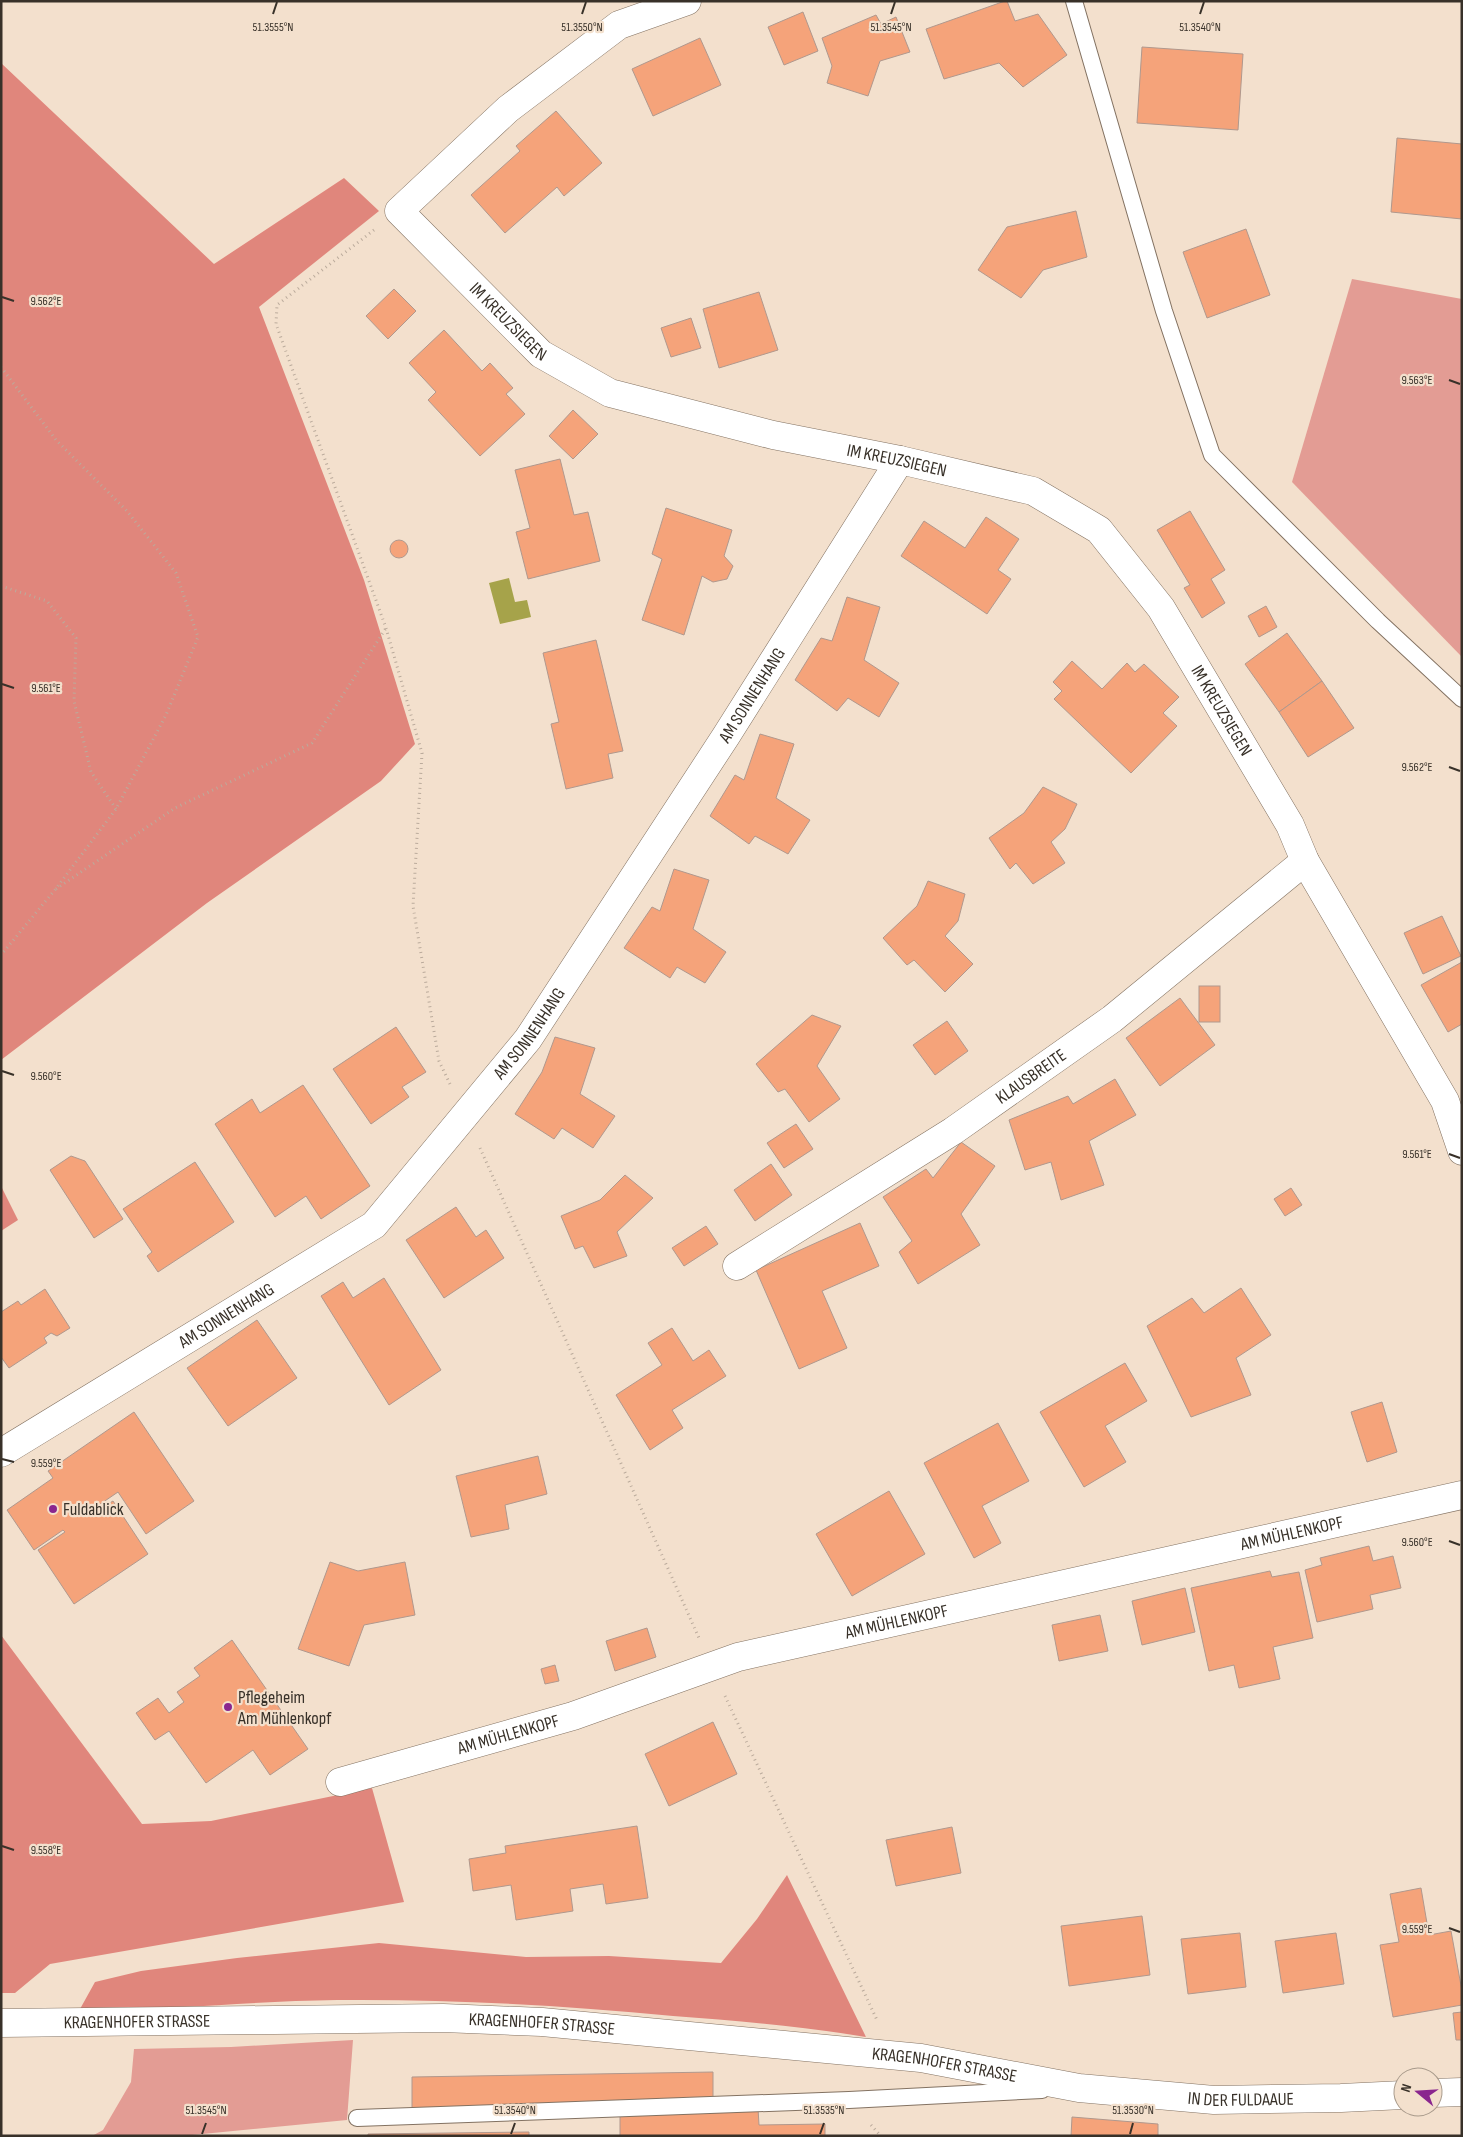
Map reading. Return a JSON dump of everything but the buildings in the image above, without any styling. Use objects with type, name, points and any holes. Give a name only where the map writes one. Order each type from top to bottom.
[{"type":"street","points":[[399,211],[508,109],[619,25],[688,1]]},
{"type":"street","name":"IM KREUZSIEGEN","points":[[399,211],[541,354],[610,393],[773,435],[900,460],[1033,491],[1099,530],[1161,608],[1290,826],[1306,861],[1445,1101],[1462,1151]]},
{"type":"street","name":"AM SONNENHANG","points":[[1,1453],[374,1225],[528,1039],[721,744],[900,460]]},
{"type":"street","name":"KLAUSBREITE","points":[[737,1266],[954,1132],[1112,1019],[1306,861]]},
{"type":"street","name":"AM MÜHLENKOPF","points":[[340,1782],[573,1716],[738,1657],[1462,1495]]},
{"type":"street","name":"KRAGENHOFER STRASSE","points":[[1,2023],[443,2018],[542,2022],[921,2058],[1079,2088]]},
{"type":"street","name":"IN DER FULDAAUE","points":[[1079,2088],[1214,2100],[1393,2095]]},
{"type":"street","points":[[1443,2093],[1462,2092]]},
{"type":"lane","points":[[1074,1],[1164,311],[1212,455],[1378,621],[1462,699]]},
{"type":"lane","points":[[357,2118],[850,2100],[1079,2088]]},
{"type":"path","points":[[399,211],[277,305],[276,324],[386,628],[422,752],[414,906],[439,1060],[712,1667],[875,2019],[883,2024]]},
{"type":"path","points":[[1,366],[56,440],[128,511],[176,573],[198,637],[166,715],[116,809],[54,891],[1,955]]},
{"type":"path","points":[[1,586],[47,601],[76,638],[74,701],[91,772],[116,809]]},
{"type":"path","points":[[54,891],[175,808],[312,744],[386,628]]},
{"type":"shaded area","points":[[1,63],[214,264],[344,178],[379,211],[259,307],[364,580],[415,744],[381,781],[207,903],[1,1060]]},
{"type":"shaded area","points":[[1352,279],[1462,299],[1462,657],[1292,482]]},
{"type":"shaded area","points":[[509,578],[515,602],[527,600],[531,617],[500,624],[489,583]]},
{"type":"shaded area","points":[[1,1186],[18,1220],[1,1231]]},
{"type":"shaded area","points":[[1,1635],[142,1824],[211,1821],[372,1788],[404,1902],[50,1964],[15,1993],[1,1993]]},
{"type":"shaded area","points":[[787,1875],[866,2037],[746,2022],[589,2009],[463,2002],[337,2000],[144,2009],[80,2009],[95,1982],[141,1971],[237,1958],[379,1943],[526,1957],[609,1956],[721,1963],[757,1919]]},
{"type":"shaded area","points":[[353,2040],[347,2120],[182,2136],[92,2136],[103,2130],[131,2082],[134,2049],[231,2047]]},
{"type":"place","name":"Fuldablick","points":[[53,1509]]},
{"type":"place","name":"Pflegeheim Am Mühlenkopf","points":[[228,1707]]}]
